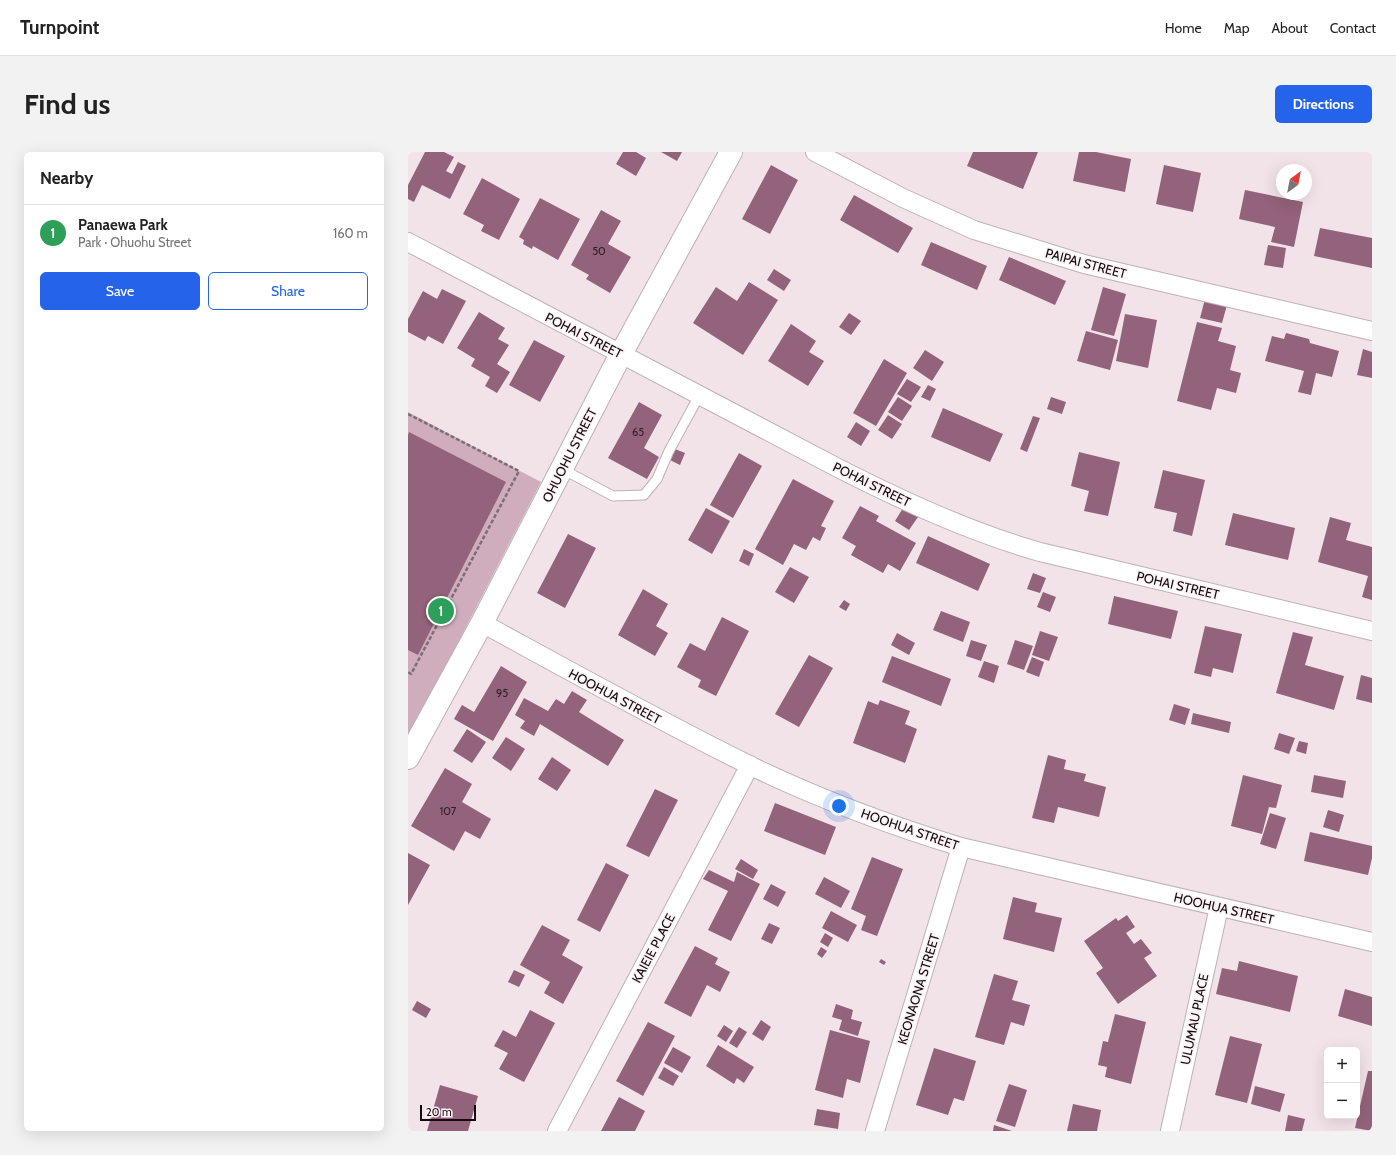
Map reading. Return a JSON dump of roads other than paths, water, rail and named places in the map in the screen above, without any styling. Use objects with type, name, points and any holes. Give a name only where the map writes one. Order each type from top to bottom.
[{"type":"street","name":"OHUOHU STREET","points":[[408,758],[482,623],[621,354],[731,152]]},
{"type":"street","name":"PAIPAI STREET","points":[[815,152],[903,198],[974,230],[1084,264],[1372,331]]},
{"type":"street","name":"POHAI STREET","points":[[408,242],[851,475],[900,499],[950,520],[1017,546],[1372,631]]},
{"type":"street","name":"HOOHUA STREET","points":[[482,623],[616,697],[750,765],[853,810],[919,834],[961,847],[1219,908],[1372,942]]},
{"type":"street","name":"KAIEIE PLACE","points":[[556,1131],[750,765]]},
{"type":"street","name":"KEONAONA STREET","points":[[875,1131],[961,847]]},
{"type":"street","name":"ULUMAU PLACE","points":[[1170,1131],[1219,908]]},
{"type":"lane","points":[[562,469],[613,496],[644,495],[657,479],[669,451],[700,396]]},
{"type":"place","name":"Panaewa Park","points":[[441,611]]}]
